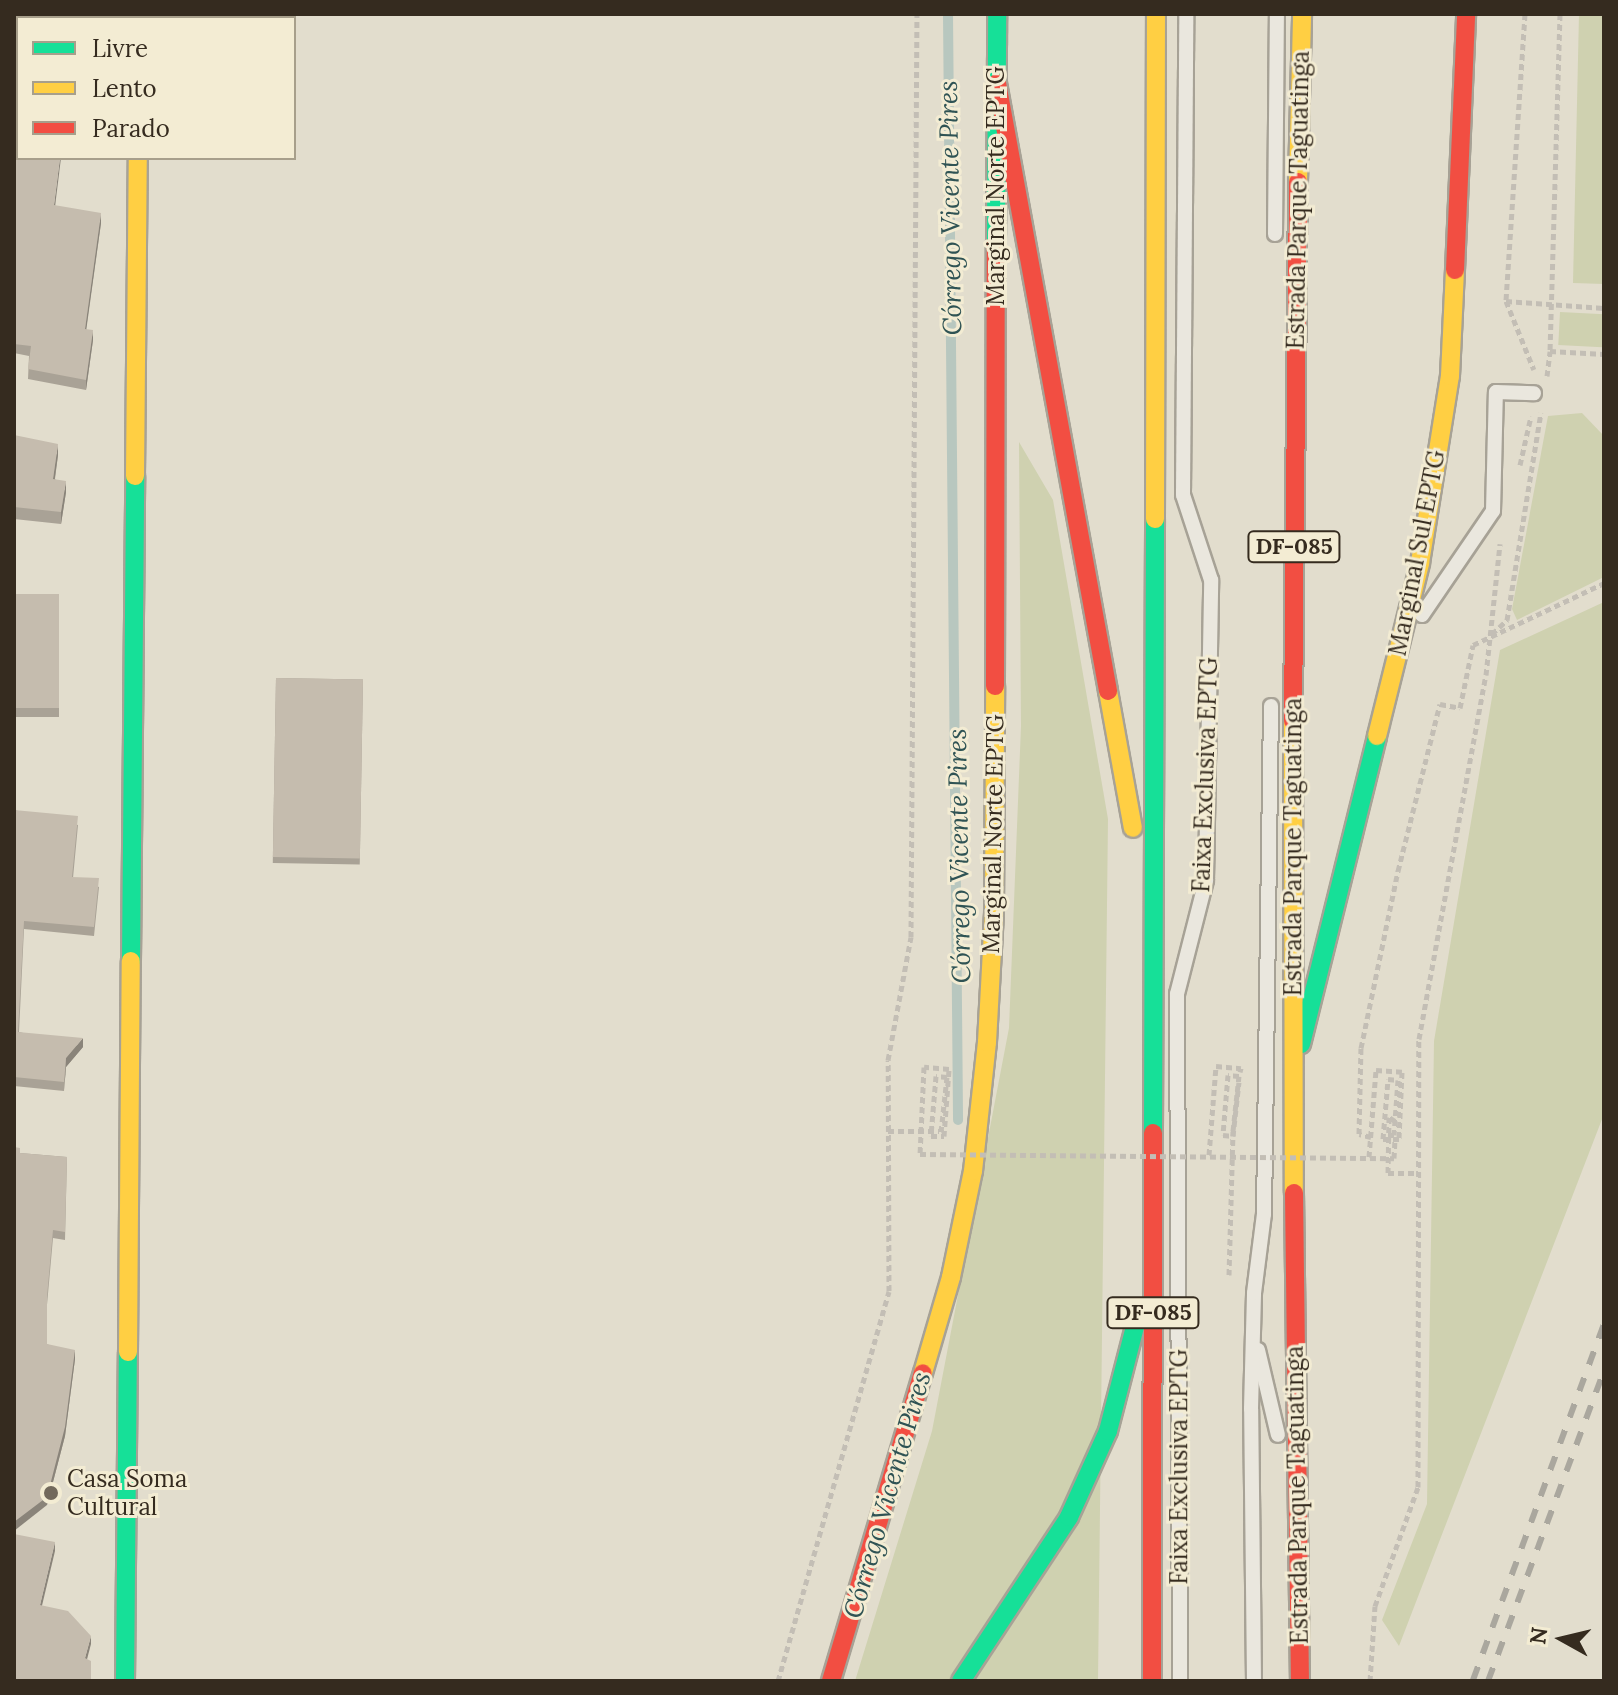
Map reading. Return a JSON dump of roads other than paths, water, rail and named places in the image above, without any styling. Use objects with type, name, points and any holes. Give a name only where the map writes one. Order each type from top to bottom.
[{"type":"main road","name":"Marginal Norte EPTG","points":[[831,1681],[951,1277],[973,1171],[987,1042],[994,896],[997,14]]},
{"type":"main road","name":"DF-085","points":[[1152,1681],[1156,14]]},
{"type":"main road","name":"Estrada Parque Taguatinga","points":[[1300,1681],[1292,1080],[1294,338],[1302,14]]},
{"type":"main road","name":"Marginal Sul EPTG","points":[[1292,1080],[1420,563],[1450,376],[1466,14]]},
{"type":"main road","points":[[997,83],[1154,945]]},
{"type":"main road","points":[[125,1681],[138,160]]},
{"type":"main road","points":[[961,1681],[1069,1517],[1108,1431],[1153,1246]]},
{"type":"lane","name":"Faixa Exclusiva EPTG","points":[[1180,1681],[1177,994],[1206,880],[1211,580],[1183,495],[1186,14]]},
{"type":"lane","points":[[1275,253],[1277,14]]},
{"type":"lane","points":[[1398,652],[1493,511],[1496,392],[1538,400]]},
{"type":"lane","points":[[1254,1681],[1253,1331],[1264,1214],[1271,684]]},
{"type":"lane","points":[[1253,1331],[1297,1513]]},
{"type":"lane","points":[[1152,1534],[1179,1368]]},
{"type":"waterway","name":"Córrego Vicente Pires","points":[[948,14],[958,1120]]},
{"type":"railway","points":[[1473,1680],[1604,1323]]},
{"type":"railway","points":[[1488,1681],[1604,1370]]},
{"type":"place","name":"Casa Soma Cultural","points":[[51,1493]]}]
